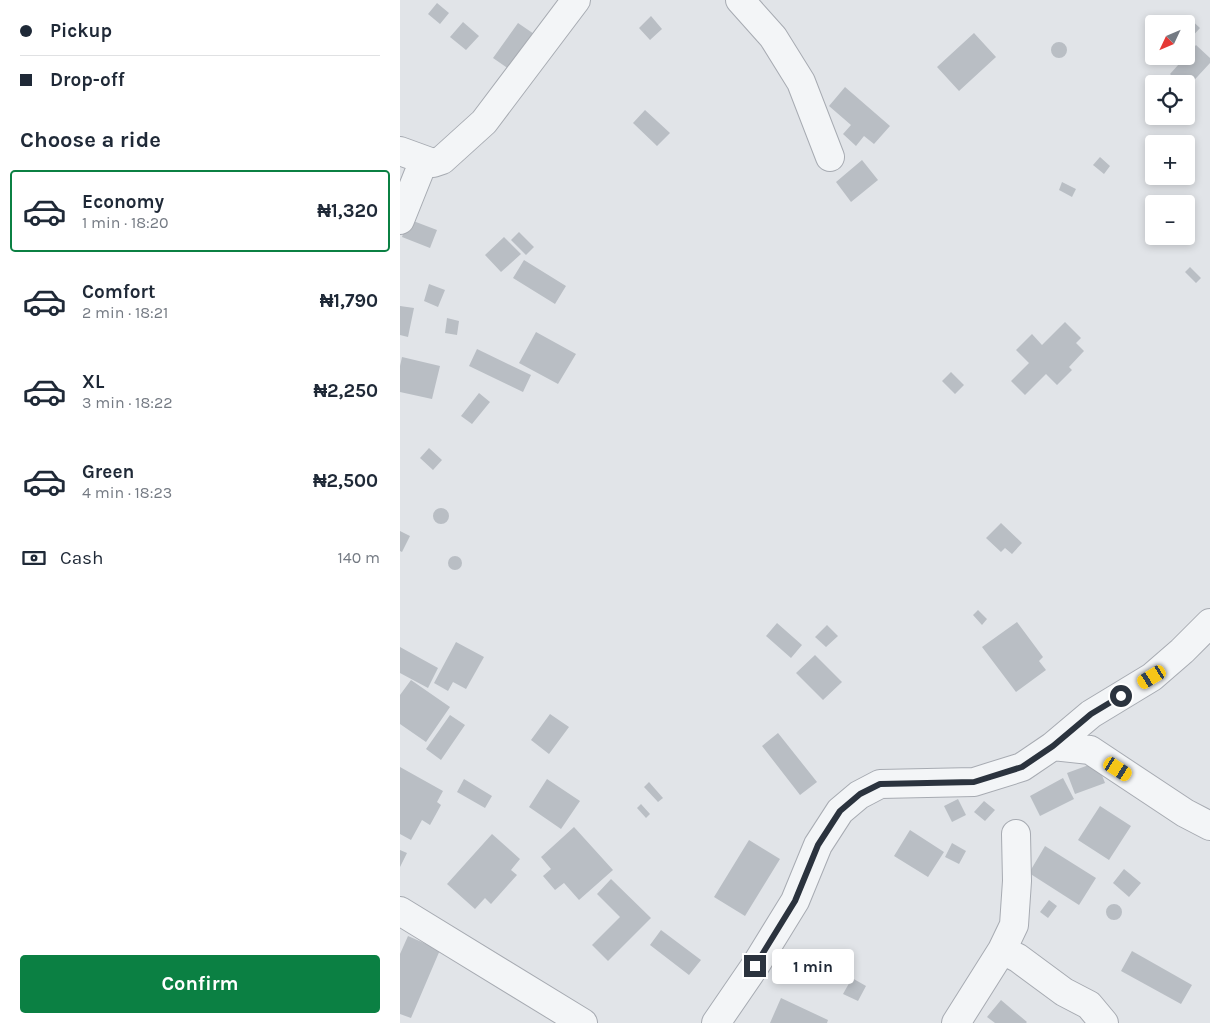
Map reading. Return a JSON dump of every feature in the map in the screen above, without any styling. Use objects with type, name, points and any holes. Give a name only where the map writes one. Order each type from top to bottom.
[{"type":"street","points":[[400,220],[412,155],[434,163],[442,160],[484,122],[576,0]]},
{"type":"street","points":[[740,0],[773,37],[802,82],[830,157]]},
{"type":"street","points":[[716,1023],[755,966],[795,901],[818,845],[840,811],[860,794],[880,784],[974,782],[1022,767],[1053,746],[1091,714],[1152,677],[1210,623]]},
{"type":"street","points":[[1053,746],[1090,750],[1185,813],[1210,826]]},
{"type":"street","points":[[956,1023],[1002,950],[1014,925],[1017,881],[1016,834]]},
{"type":"street","points":[[400,911],[583,1023]]},
{"type":"street","points":[[1002,950],[1018,958],[1064,992],[1089,1005],[1104,1023]]},
{"type":"building","points":[[437,3],[449,13],[440,24],[428,14]]},
{"type":"building","points":[[651,16],[662,29],[650,40],[639,28]]},
{"type":"building","points":[[463,22],[479,36],[466,50],[450,37]]},
{"type":"building","points":[[518,23],[537,36],[512,71],[493,58]]},
{"type":"building","points":[[1195,23],[1200,28],[1195,33]]},
{"type":"building","points":[[974,33],[996,57],[959,91],[937,67]]},
{"type":"building","points":[[1059,42],[1065,44],[1067,50],[1065,56],[1059,58],[1053,56],[1051,50],[1053,44]]},
{"type":"building","points":[[1195,46],[1210,58],[1210,63],[1195,79],[1195,75],[1171,75],[1178,65],[1195,65]]},
{"type":"building","points":[[845,87],[890,126],[874,144],[864,136],[856,146],[843,134],[851,125],[829,106]]},
{"type":"building","points":[[645,110],[670,133],[657,146],[633,123]]},
{"type":"building","points":[[1100,157],[1110,166],[1104,174],[1093,165]]},
{"type":"building","points":[[862,160],[878,180],[851,202],[836,182]]},
{"type":"building","points":[[1062,182],[1076,189],[1072,197],[1059,190]]},
{"type":"building","points":[[408,219],[437,230],[430,248],[402,237]]},
{"type":"building","points":[[519,232],[534,247],[526,255],[511,240]]},
{"type":"building","points":[[504,237],[521,254],[501,272],[485,255]]},
{"type":"building","points":[[524,260],[566,286],[555,304],[513,278]]},
{"type":"building","points":[[1190,267],[1201,278],[1196,283],[1185,272]]},
{"type":"building","points":[[429,284],[445,290],[438,307],[424,301]]},
{"type":"building","points":[[400,306],[414,308],[408,337],[400,335]]},
{"type":"building","points":[[447,318],[459,321],[457,335],[445,333]]},
{"type":"building","points":[[1065,322],[1081,338],[1076,343],[1084,351],[1069,367],[1072,370],[1057,385],[1046,374],[1025,395],[1011,381],[1029,363],[1016,350],[1032,334],[1042,345]]},
{"type":"building","points":[[536,332],[576,354],[558,384],[519,363]]},
{"type":"building","points":[[477,349],[531,375],[523,392],[469,366]]},
{"type":"building","points":[[402,357],[440,366],[432,399],[400,392]]},
{"type":"building","points":[[951,372],[964,385],[955,394],[942,381]]},
{"type":"building","points":[[479,393],[490,402],[472,424],[461,416]]},
{"type":"building","points":[[429,448],[442,460],[433,470],[420,458]]},
{"type":"building","points":[[441,508],[449,516],[441,524],[433,516]]},
{"type":"building","points":[[1001,523],[1022,543],[1012,554],[1005,548],[1001,552],[986,538]]},
{"type":"building","points":[[400,531],[410,536],[402,552],[400,551]]},
{"type":"building","points":[[452,556],[458,556],[462,563],[458,570],[452,570],[448,566],[448,560]]},
{"type":"building","points":[[978,610],[987,619],[982,625],[973,615]]},
{"type":"building","points":[[1017,622],[1043,657],[1039,661],[1046,670],[1016,692],[982,647]]},
{"type":"building","points":[[777,623],[802,645],[791,658],[766,636]]},
{"type":"building","points":[[827,625],[838,636],[826,647],[815,637]]},
{"type":"building","points":[[456,642],[484,657],[466,689],[453,682],[448,691],[434,683]]},
{"type":"building","points":[[400,647],[438,668],[428,688],[400,673]]},
{"type":"building","points":[[815,655],[842,682],[823,700],[796,673]]},
{"type":"building","points":[[411,680],[450,707],[426,742],[400,724],[400,695]]},
{"type":"building","points":[[550,714],[569,727],[549,754],[531,740]]},
{"type":"building","points":[[450,715],[465,725],[441,760],[426,749]]},
{"type":"building","points":[[778,733],[817,782],[800,795],[762,746]]},
{"type":"building","points":[[1097,762],[1105,783],[1075,794],[1067,773]]},
{"type":"building","points":[[400,767],[443,791],[437,802],[441,805],[430,825],[422,820],[411,840],[400,834]]},
{"type":"building","points":[[1063,778],[1074,799],[1040,816],[1030,796]]},
{"type":"building","points":[[464,779],[492,796],[485,808],[457,792]]},
{"type":"building","points":[[547,779],[580,801],[561,829],[529,807]]},
{"type":"building","points":[[649,782],[663,798],[658,802],[644,787]]},
{"type":"building","points":[[958,799],[966,815],[952,822],[944,806]]},
{"type":"building","points":[[984,801],[995,810],[985,821],[974,812]]},
{"type":"building","points":[[641,804],[650,814],[646,818],[637,808]]},
{"type":"building","points":[[1100,806],[1131,826],[1109,860],[1078,840]]},
{"type":"building","points":[[574,827],[613,870],[579,900],[564,883],[555,890],[543,876],[551,869],[541,857]]},
{"type":"building","points":[[910,830],[944,852],[928,877],[894,856]]},
{"type":"building","points":[[492,834],[520,859],[511,870],[517,875],[491,904],[485,898],[475,909],[447,884]]},
{"type":"building","points":[[749,840],[780,859],[745,916],[714,897]]},
{"type":"building","points":[[952,843],[966,851],[959,864],[945,857]]},
{"type":"building","points":[[1045,846],[1096,878],[1079,905],[1029,873]]},
{"type":"building","points":[[400,850],[407,853],[400,867]]},
{"type":"building","points":[[1124,869],[1141,883],[1129,897],[1113,883]]},
{"type":"building","points":[[611,879],[651,918],[608,961],[592,945],[620,917],[597,894]]},
{"type":"building","points":[[1049,900],[1057,906],[1048,918],[1040,912]]},
{"type":"building","points":[[1114,904],[1120,906],[1122,912],[1120,918],[1114,920],[1108,918],[1106,912],[1108,906]]},
{"type":"building","points":[[661,930],[701,960],[689,975],[650,945]]},
{"type":"building","points":[[408,936],[440,950],[411,1018],[400,1014],[400,954]]},
{"type":"building","points":[[1132,951],[1192,985],[1181,1004],[1121,971]]},
{"type":"building","points":[[852,978],[866,986],[858,1001],[843,994]]},
{"type":"building","points":[[781,998],[828,1020],[827,1023],[770,1023]]},
{"type":"building","points":[[1001,1000],[1027,1022],[995,1023],[987,1017]]},
{"type":"route","points":[[755,966],[795,901],[818,845],[840,811],[860,794],[880,784],[974,782],[1022,767],[1053,746],[1091,714],[1121,696]]}]
